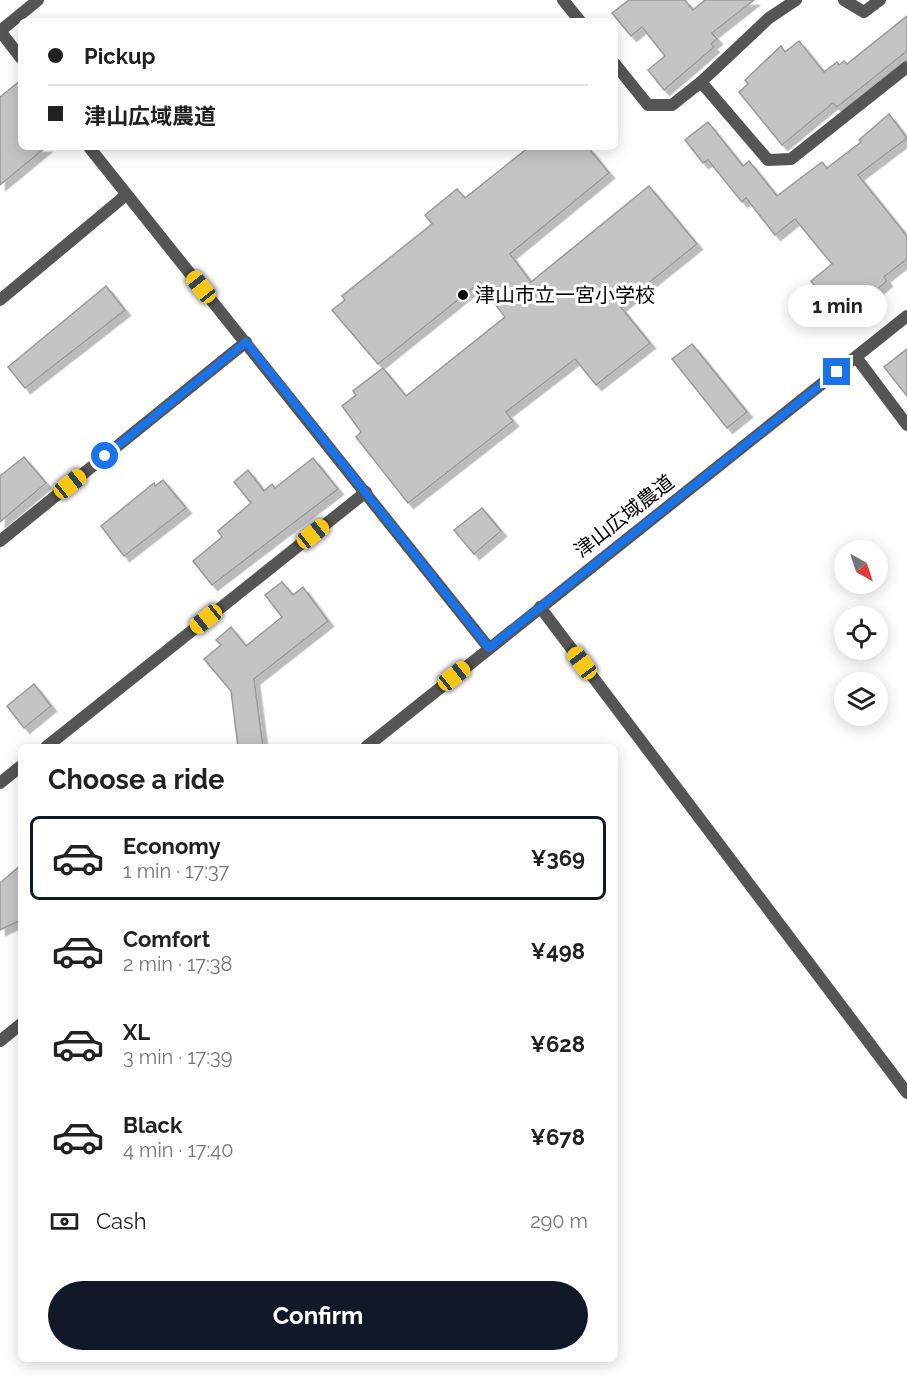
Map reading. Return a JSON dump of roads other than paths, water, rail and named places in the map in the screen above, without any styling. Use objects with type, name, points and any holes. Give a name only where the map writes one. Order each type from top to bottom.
[{"type":"street","points":[[18,54],[0,31],[38,0]]},
{"type":"street","points":[[563,0],[578,18]]},
{"type":"street","points":[[618,68],[648,105],[672,105],[701,82],[769,18],[796,0]]},
{"type":"street","points":[[844,0],[864,12],[880,0]]},
{"type":"street","points":[[701,82],[768,160],[791,159],[907,67]]},
{"type":"street","points":[[91,150],[489,648]]},
{"type":"street","points":[[0,300],[126,195]]},
{"type":"street","name":"津山広域農道","points":[[370,744],[907,316]]},
{"type":"street","points":[[0,541],[246,342]]},
{"type":"street","points":[[856,357],[907,425]]},
{"type":"street","points":[[49,744],[366,492]]},
{"type":"street","points":[[540,607],[907,1093]]},
{"type":"street","points":[[0,783],[18,768]]},
{"type":"street","points":[[0,1041],[18,1026]]},
{"type":"place","name":"津山市立一宮小学校","points":[[463,295]]}]
